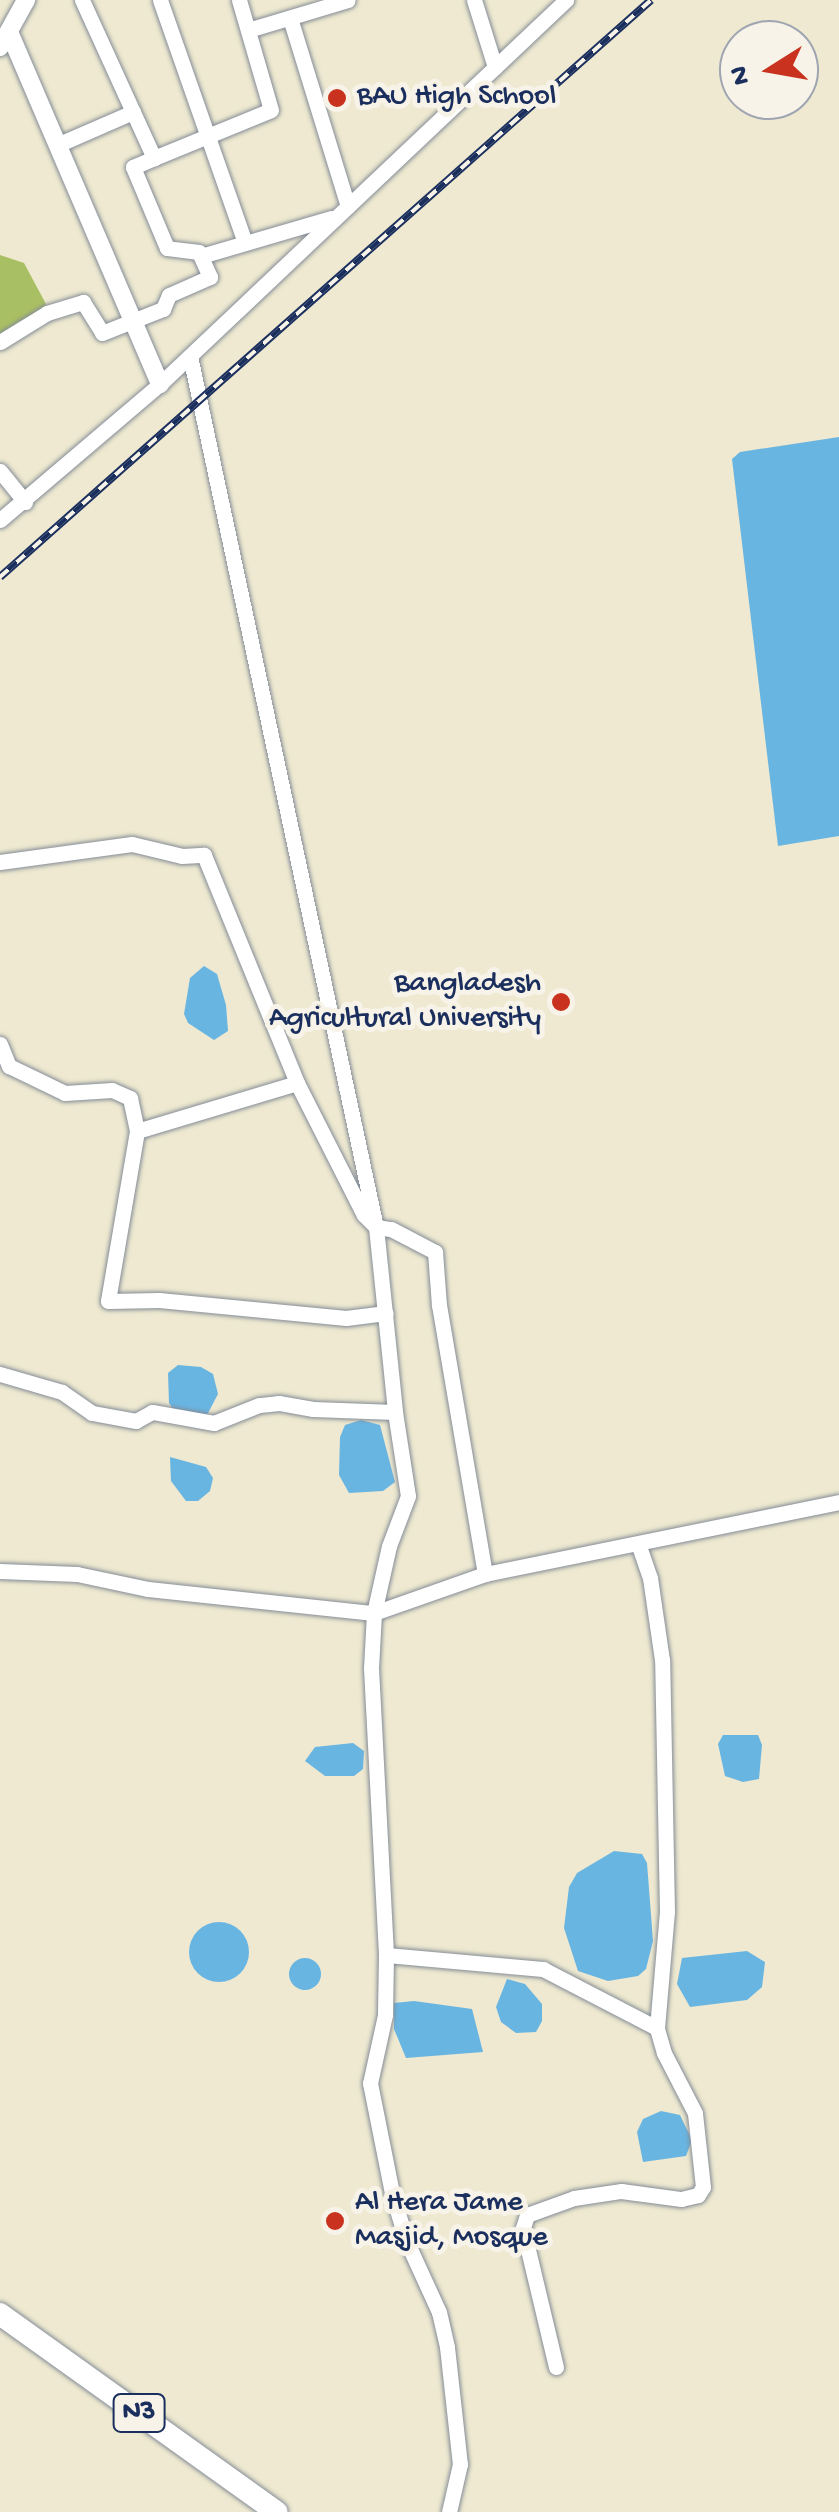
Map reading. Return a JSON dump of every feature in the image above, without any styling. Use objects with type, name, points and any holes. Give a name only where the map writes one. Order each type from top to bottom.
[{"type":"highway","name":"N3","points":[[0,2314],[277,2512]]},
{"type":"main road","points":[[26,0],[5,40],[58,145],[160,384]]},
{"type":"street","points":[[82,0],[154,158]]},
{"type":"street","points":[[160,0],[245,243]]},
{"type":"street","points":[[238,0],[271,110],[133,167],[167,248],[201,256],[343,211]]},
{"type":"street","points":[[248,30],[290,18],[312,5],[348,0]]},
{"type":"street","points":[[474,0],[495,67]]},
{"type":"street","points":[[540,0],[546,19]]},
{"type":"street","points":[[0,520],[160,384],[566,0]]},
{"type":"street","points":[[290,18],[343,211]]},
{"type":"street","points":[[58,145],[133,112]]},
{"type":"street","points":[[0,342],[47,312],[83,302],[102,333],[162,310],[169,296],[210,276],[201,256]]},
{"type":"street","points":[[190,356],[376,1228],[408,1496],[389,1546],[374,1613],[373,1745],[386,1956],[385,2015],[370,2082],[392,2193],[406,2240],[439,2312],[447,2347],[460,2464],[449,2512]]},
{"type":"street","points":[[0,471],[25,502]]},
{"type":"street","points":[[0,862],[132,844],[182,856],[204,855],[297,1082],[364,1214],[376,1228],[390,1229],[435,1252],[438,1305],[485,1574]]},
{"type":"street","points":[[0,1044],[9,1066],[65,1093],[112,1090],[130,1098],[136,1130],[108,1300],[158,1300],[327,1317],[386,1313]]},
{"type":"street","points":[[136,1130],[297,1082]]},
{"type":"street","points":[[0,1374],[62,1392],[92,1413],[136,1421],[152,1412],[214,1423],[259,1405],[279,1404],[313,1410],[395,1412]]},
{"type":"street","points":[[0,1570],[77,1574],[148,1588],[374,1613],[485,1574],[839,1502]]},
{"type":"street","points":[[556,2367],[524,2228],[527,2214],[574,2198],[622,2192],[681,2199],[698,2195],[703,2187],[695,2113],[664,2053],[657,2028],[666,1912],[662,1660],[650,1578],[638,1544]]},
{"type":"street","points":[[386,1956],[543,1970],[657,2028]]},
{"type":"green space","points":[[0,255],[24,263],[46,304],[44,312],[0,336]]},
{"type":"water","points":[[839,437],[839,836],[778,846],[732,459],[740,452]]},
{"type":"water","points":[[204,966],[217,974],[226,1005],[228,1031],[214,1040],[188,1023],[184,1014],[190,978]]},
{"type":"water","points":[[178,1365],[201,1367],[213,1374],[218,1394],[207,1415],[173,1409],[169,1403],[168,1373]]},
{"type":"water","points":[[361,1420],[380,1425],[395,1482],[383,1491],[349,1493],[339,1475],[340,1437],[345,1425]]},
{"type":"water","points":[[170,1457],[206,1467],[213,1478],[210,1491],[198,1501],[186,1501],[171,1481]]},
{"type":"water","points":[[723,1735],[758,1735],[762,1745],[759,1779],[743,1782],[725,1776],[718,1744]]},
{"type":"water","points":[[353,1743],[364,1751],[363,1769],[354,1776],[325,1776],[305,1761],[315,1747]]},
{"type":"water","points":[[614,1851],[642,1854],[647,1863],[653,1941],[646,1969],[638,1976],[608,1981],[578,1971],[564,1928],[569,1887],[577,1873]]},
{"type":"water","points":[[219,1922],[240,1931],[249,1952],[240,1973],[219,1982],[198,1973],[189,1952],[198,1931]]},
{"type":"water","points":[[747,1951],[765,1962],[762,1987],[747,2000],[690,2007],[677,1984],[682,1958]]},
{"type":"water","points":[[305,1958],[317,1962],[321,1974],[317,1986],[305,1990],[293,1986],[289,1974],[293,1962]]},
{"type":"water","points":[[507,1979],[525,1984],[542,2004],[542,2021],[536,2032],[516,2033],[501,2022],[496,2007]]},
{"type":"water","points":[[414,2001],[472,2009],[483,2052],[406,2058],[394,2029],[394,2003]]},
{"type":"water","points":[[661,2111],[680,2115],[692,2140],[686,2156],[643,2162],[637,2132],[643,2119]]},
{"type":"railway","points":[[0,577],[651,0]]},
{"type":"place","name":"BAU High School","points":[[337,98]]},
{"type":"place","name":"Bangladesh Agricultural University","points":[[561,1002]]},
{"type":"place","name":"Al Hera Jame Masjid, Mosque","points":[[335,2221]]}]
